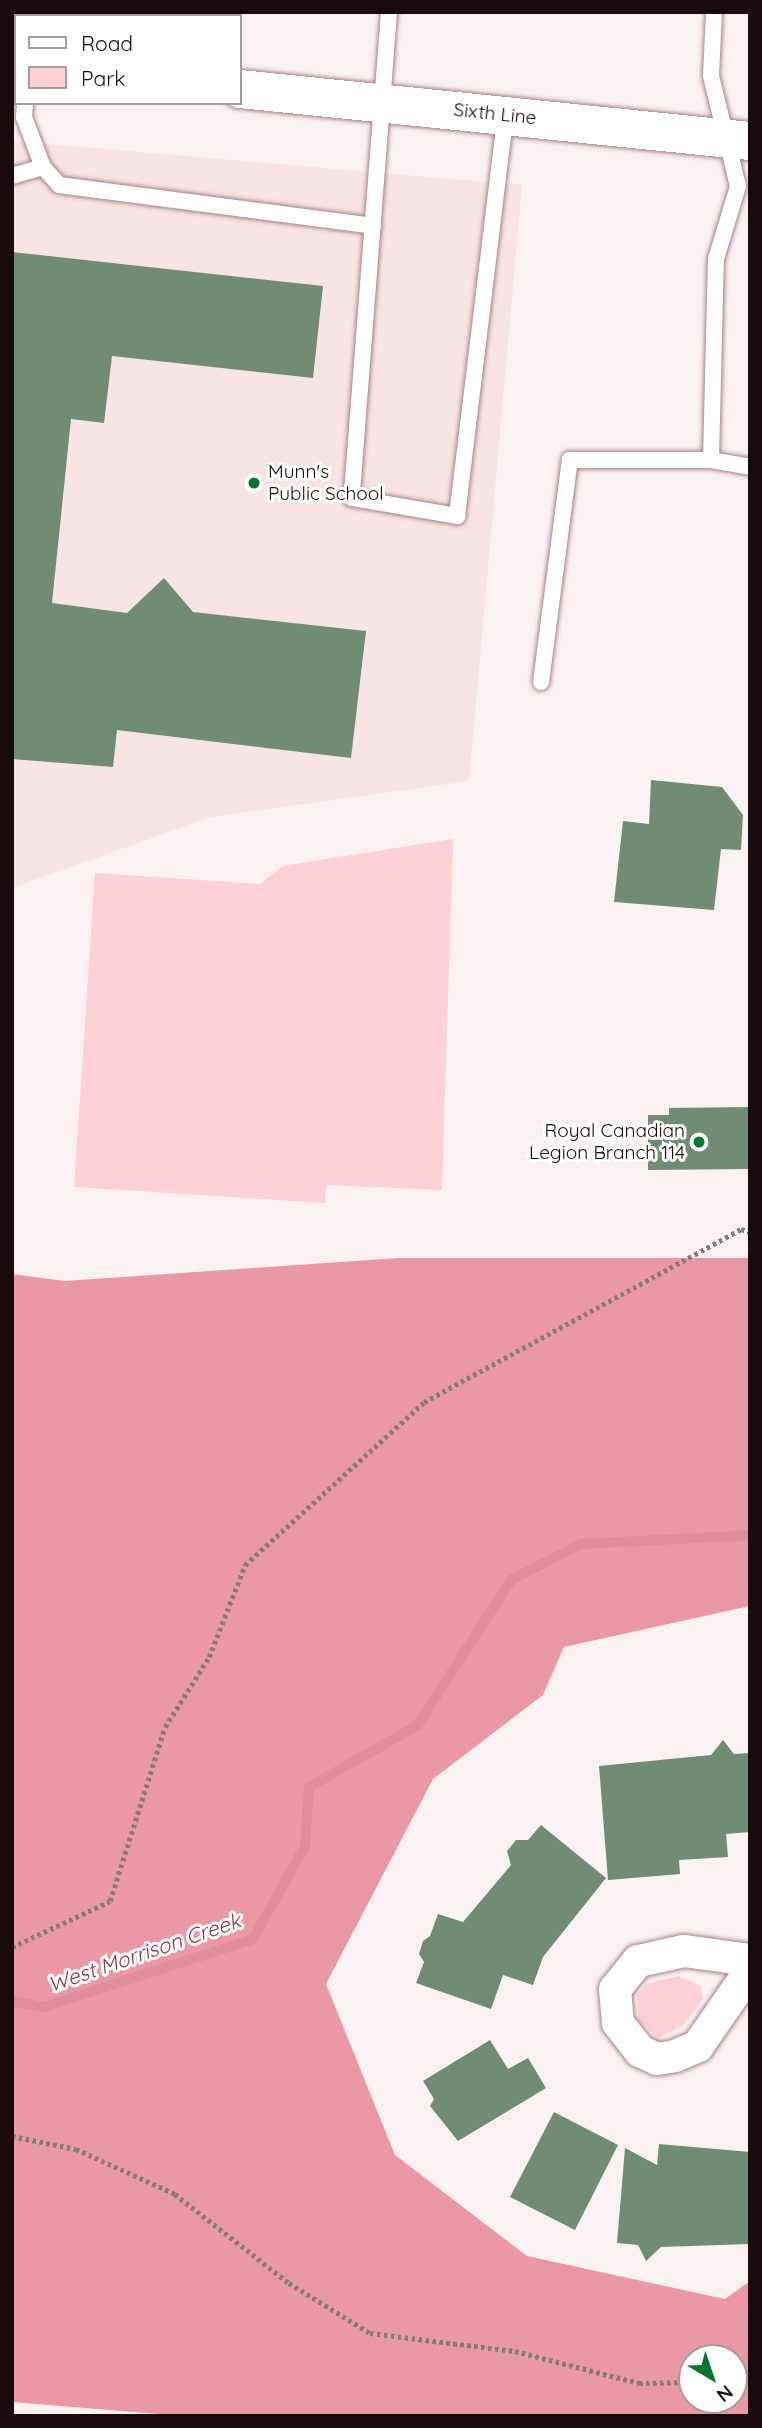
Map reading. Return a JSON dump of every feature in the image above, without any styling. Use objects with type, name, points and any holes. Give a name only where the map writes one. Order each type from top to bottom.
[{"type":"street","name":"Sixth Line","points":[[242,89],[738,140]]},
{"type":"street","points":[[750,1960],[684,1951],[638,1961],[615,1989],[618,2023],[640,2051],[657,2059],[676,2056],[698,2046],[750,1971]]},
{"type":"lane","points":[[389,12],[352,498],[457,516],[505,115]]},
{"type":"lane","points":[[711,460],[716,259],[738,186],[738,140],[711,76],[714,12]]},
{"type":"lane","points":[[26,105],[24,117],[43,167],[59,185],[373,226]]},
{"type":"lane","points":[[12,176],[43,167]]},
{"type":"lane","points":[[541,682],[570,460],[711,460],[750,467]]},
{"type":"path","points":[[12,1947],[110,1901],[165,1727],[208,1657],[245,1565],[424,1402],[741,1230],[750,1232]]},
{"type":"path","points":[[12,2136],[76,2148],[175,2194],[289,2283],[370,2333],[514,2351],[639,2383],[678,2382]]},
{"type":"shaded area","points":[[81,12],[158,12],[144,14]]},
{"type":"shaded area","name":"Munn's Public School","points":[[12,141],[522,185],[469,781],[211,817],[12,888]]},
{"type":"shaded area","points":[[398,1258],[750,1258],[750,1606],[564,1647],[543,1695],[433,1779],[326,1984],[395,2155],[527,2256],[725,2299],[750,2281],[750,2416],[182,2416],[12,2402],[12,1274],[65,1281]]},
{"type":"green space","points":[[453,839],[442,1190],[326,1185],[325,1203],[74,1187],[95,873],[260,884],[283,866]]},
{"type":"green space","points":[[678,1976],[701,1986],[703,1999],[684,2025],[658,2038],[639,2021],[637,1995],[646,1984]]},
{"type":"building","points":[[12,252],[323,286],[313,378],[112,356],[104,423],[71,419],[52,603],[127,613],[164,578],[193,612],[366,631],[351,758],[117,730],[113,767],[12,759]]},
{"type":"building","points":[[651,780],[722,787],[743,815],[741,850],[721,849],[714,910],[614,902],[623,821],[649,824]]},
{"type":"building","name":"Royal Canadian Legion Branch 114","points":[[750,1107],[750,1169],[648,1170],[648,1115],[669,1115],[669,1108]]},
{"type":"building","points":[[723,1740],[734,1754],[750,1753],[750,1832],[726,1834],[728,1857],[679,1860],[680,1874],[608,1880],[599,1766],[711,1755]]},
{"type":"building","points":[[541,1825],[606,1878],[543,1957],[533,1985],[503,1975],[491,2009],[416,1983],[424,1962],[419,1954],[423,1941],[430,1936],[438,1914],[463,1922],[511,1865],[507,1851],[516,1840],[528,1840]]},
{"type":"building","points":[[490,2040],[508,2069],[528,2058],[546,2088],[458,2141],[430,2106],[434,2099],[423,2081]]},
{"type":"building","points":[[554,2112],[618,2145],[575,2230],[510,2197]]},
{"type":"building","points":[[659,2144],[750,2152],[750,2244],[661,2247],[646,2261],[638,2245],[617,2243],[625,2148],[657,2165]]},
{"type":"waterway","name":"West Morrison Creek","points":[[12,2001],[44,2007],[253,1939],[305,1846],[309,1787],[417,1726],[511,1580],[581,1544],[750,1535]]},
{"type":"place","name":"Munn's Public School","points":[[254,483]]},
{"type":"place","name":"Royal Canadian Legion Branch 114","points":[[699,1142]]}]
